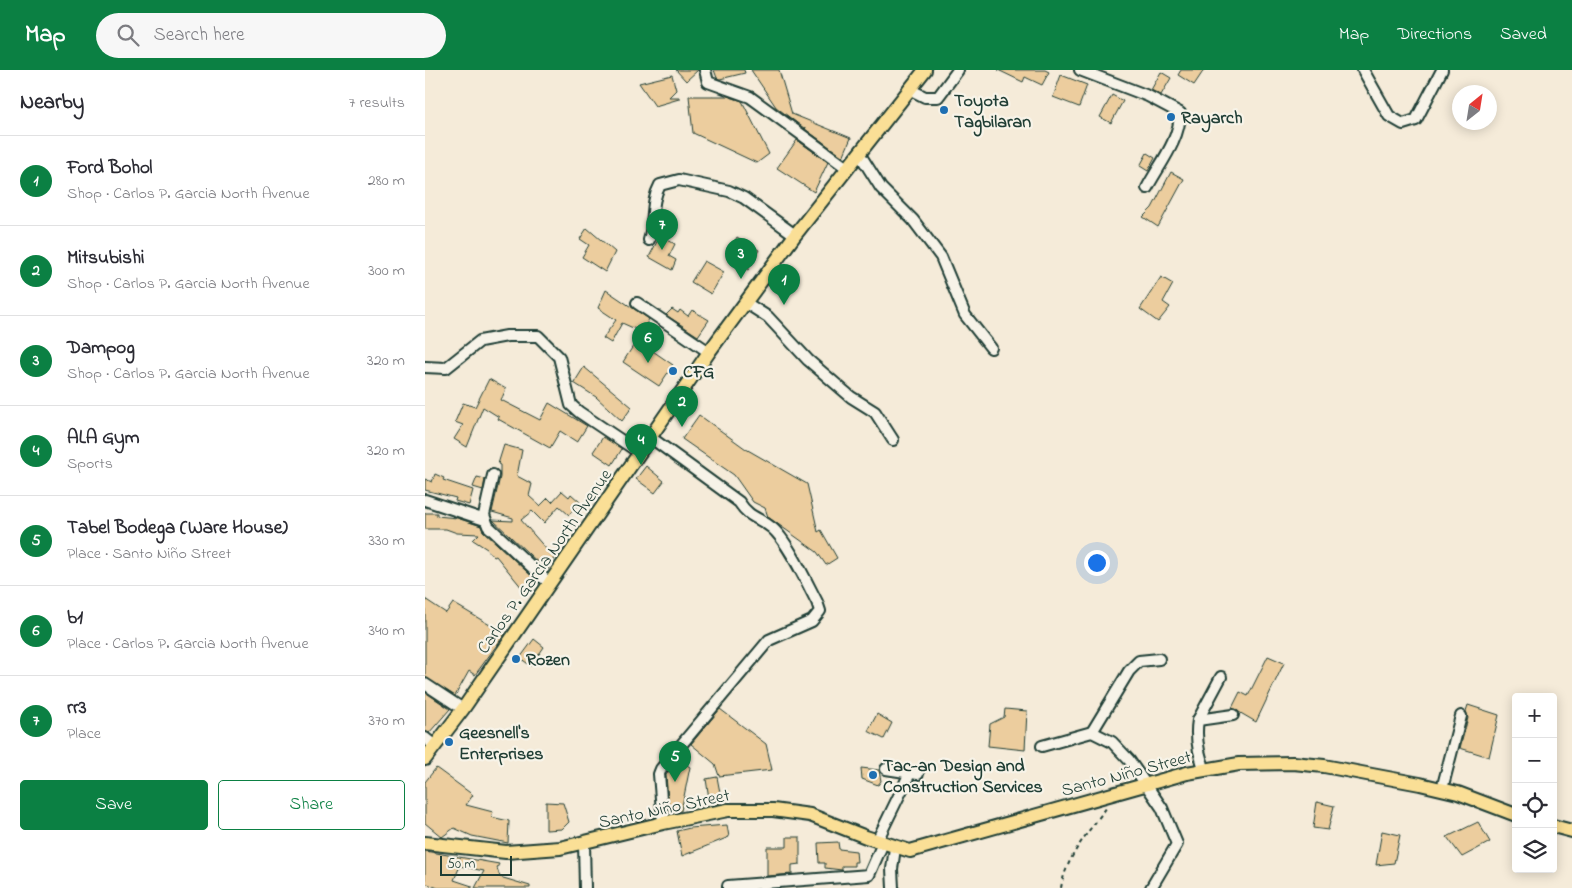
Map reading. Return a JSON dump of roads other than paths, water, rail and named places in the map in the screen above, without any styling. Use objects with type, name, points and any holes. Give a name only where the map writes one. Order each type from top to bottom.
[{"type":"main road","name":"Carlos P. Garcia North Avenue","points":[[425,759],[430,742],[463,708],[709,352],[795,235],[921,71]]},
{"type":"main road","name":"Santo Niño Street","points":[[425,843],[506,852],[560,848],[663,822],[729,810],[773,810],[810,815],[895,848],[910,851],[923,849],[1117,792],[1205,770],[1239,764],[1293,763],[1334,768],[1442,789],[1512,814]]},
{"type":"main road","points":[[1557,827],[1572,831]]},
{"type":"street","points":[[705,70],[708,82],[751,96],[847,168]]},
{"type":"street","points":[[909,89],[925,97],[938,97],[958,70]]},
{"type":"street","points":[[1080,70],[1149,96],[1180,113],[1180,124],[1172,143],[1147,188]]},
{"type":"street","points":[[1363,70],[1389,116],[1403,124],[1416,120],[1442,70]]},
{"type":"street","points":[[859,154],[881,188],[913,220],[941,257],[965,315],[991,348]]},
{"type":"street","points":[[649,240],[652,231],[651,218],[655,195],[660,185],[679,180],[729,191],[744,198],[795,235]]},
{"type":"street","points":[[637,303],[709,352]]},
{"type":"street","points":[[746,304],[768,317],[808,360],[851,396],[875,412],[893,440]]},
{"type":"street","points":[[425,368],[446,368],[480,341],[507,336],[538,336],[559,357],[571,405],[640,453]]},
{"type":"street","points":[[650,437],[739,502],[746,513],[772,528],[781,538],[817,602],[820,611],[812,621],[769,640],[661,769],[659,774],[663,822]]},
{"type":"street","points":[[493,475],[484,515],[488,526],[549,583]]},
{"type":"street","points":[[425,500],[485,520]]},
{"type":"street","points":[[1092,732],[1129,671],[1139,661],[1159,659]]},
{"type":"street","points":[[1205,770],[1199,753],[1196,733],[1199,720],[1221,677]]},
{"type":"street","points":[[425,684],[463,708]]},
{"type":"street","points":[[1199,720],[1233,715]]},
{"type":"street","points":[[1442,789],[1461,716]]},
{"type":"street","points":[[1041,746],[1092,732],[1113,742],[1129,760],[1162,808],[1177,844],[1151,888]]},
{"type":"street","points":[[727,888],[728,886],[869,875],[880,842],[914,773],[886,769]]},
{"type":"street","points":[[584,843],[585,888]]},
{"type":"street","points":[[893,888],[892,869],[895,848]]},
{"type":"place","name":"Toyota Tagbilaran","points":[[944,110]]},
{"type":"place","name":"Rayarch","points":[[1171,117]]},
{"type":"place","name":"rr3","points":[[662,250]]},
{"type":"place","name":"Dampog","points":[[741,279]]},
{"type":"place","name":"Ford Bohol","points":[[784,305]]},
{"type":"place","name":"b1","points":[[648,363]]},
{"type":"place","name":"CFG","points":[[673,371]]},
{"type":"place","name":"Mitsubishi","points":[[682,427]]},
{"type":"place","name":"ALA Gym","points":[[641,465]]},
{"type":"place","name":"Rozen","points":[[516,659]]},
{"type":"place","name":"Geesnell's Enterprises","points":[[449,742]]},
{"type":"place","name":"Tac-an Design and Construction Services","points":[[873,775]]},
{"type":"place","name":"Tabel Bodega (Ware House)","points":[[675,782]]}]
